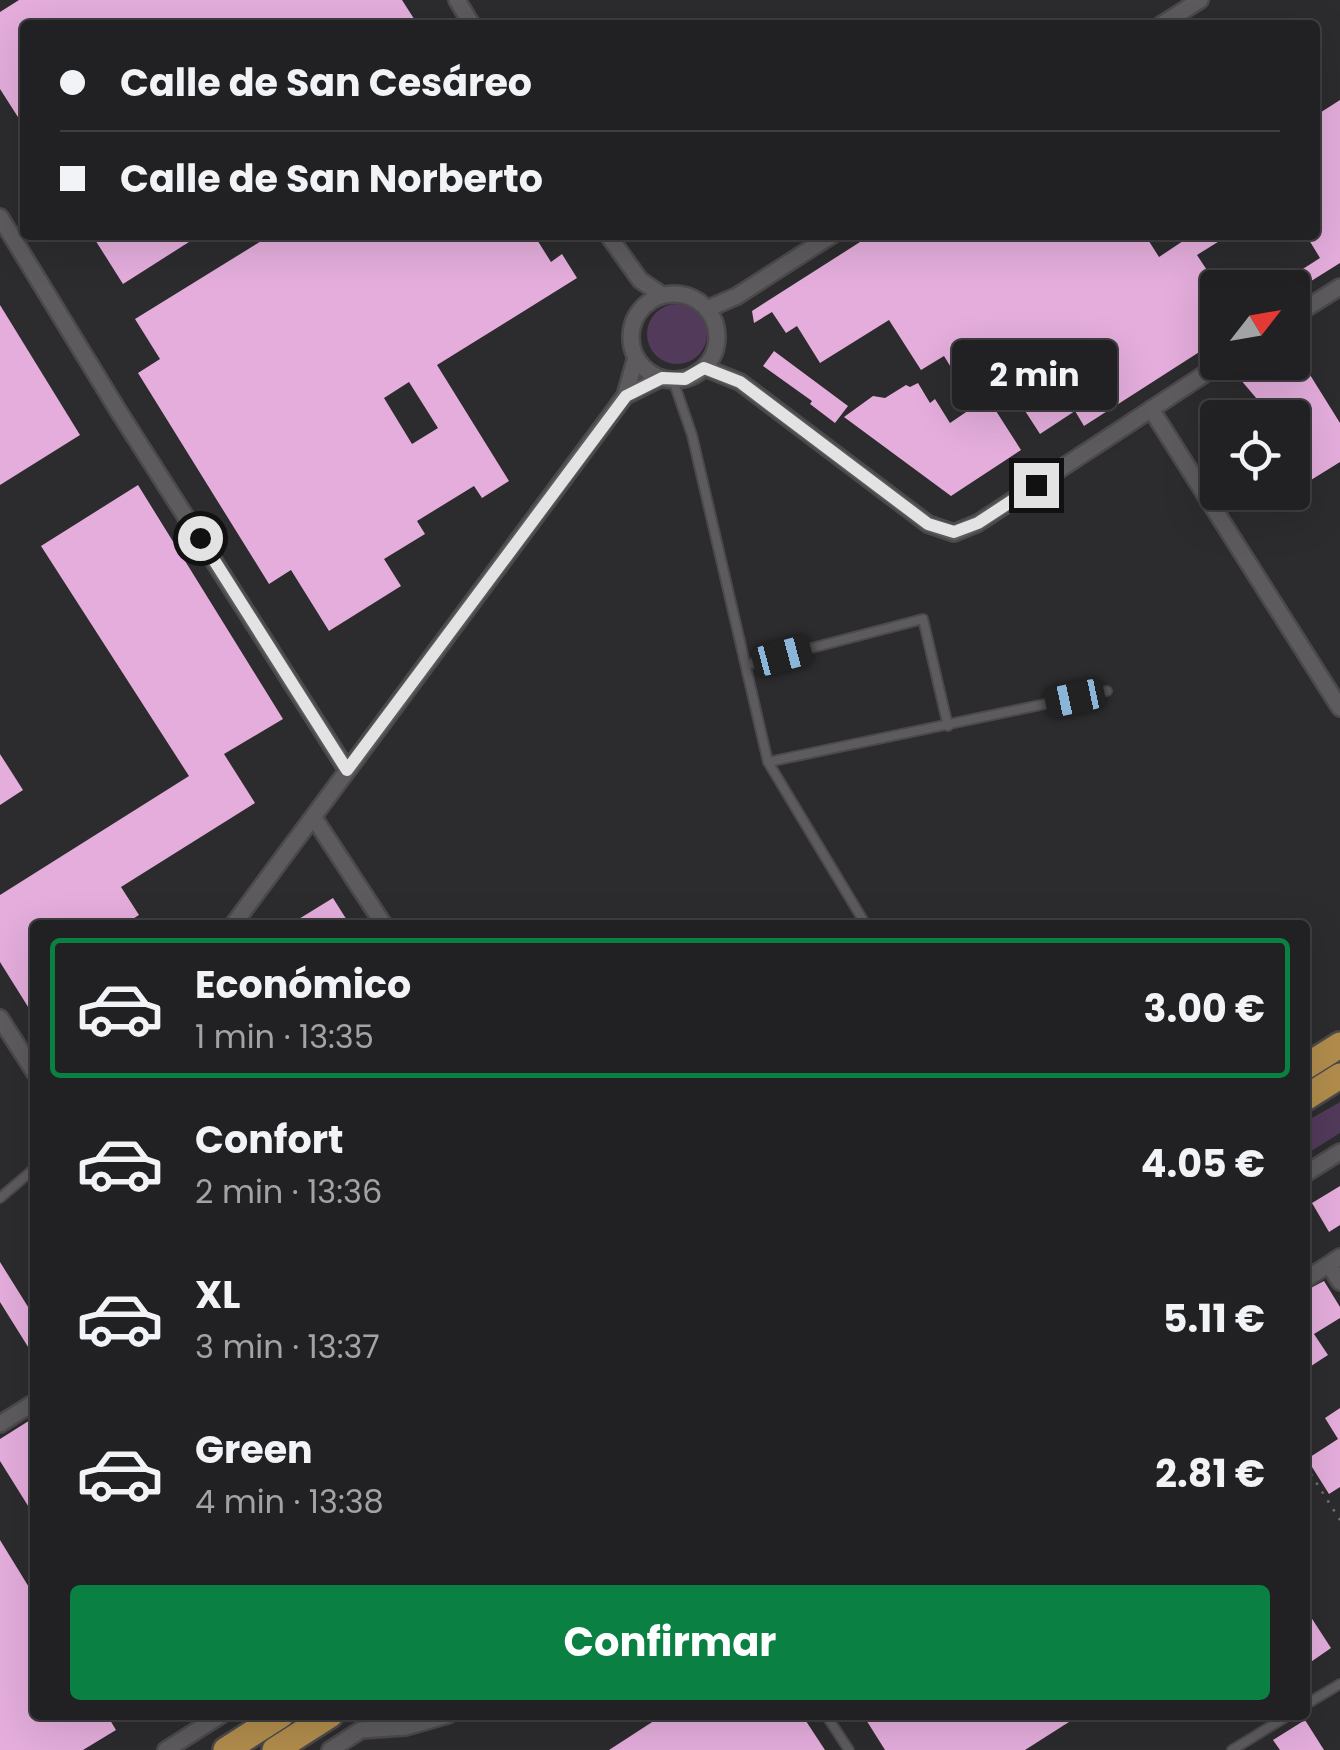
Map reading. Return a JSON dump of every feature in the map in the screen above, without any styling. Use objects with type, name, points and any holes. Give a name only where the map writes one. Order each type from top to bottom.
[{"type":"main road","points":[[1310,1064],[1340,1045]]},
{"type":"main road","points":[[1310,1095],[1340,1076]]},
{"type":"main road","points":[[226,1750],[273,1720]]},
{"type":"main road","points":[[274,1750],[322,1720]]},
{"type":"street","points":[[1169,20],[1200,0]]},
{"type":"street","points":[[0,217],[347,770]]},
{"type":"street","points":[[612,240],[640,280],[662,295]]},
{"type":"street","points":[[707,308],[736,296],[824,240]]},
{"type":"street","points":[[640,280],[641,309]]},
{"type":"street","points":[[1310,305],[1340,286]]},
{"type":"street","points":[[668,379],[647,370],[636,357],[631,341],[633,324],[641,309],[662,295],[694,298],[707,308],[717,329]]},
{"type":"street","points":[[626,396],[668,379],[685,379],[704,368],[716,350],[717,329],[736,296]]},
{"type":"street","points":[[716,350],[740,382]]},
{"type":"street","points":[[238,920],[626,396],[636,357]]},
{"type":"street","points":[[704,368],[740,382],[928,524],[954,532],[978,523],[1200,377]]},
{"type":"street","points":[[1152,409],[1340,708]]},
{"type":"street","points":[[314,818],[381,920]]},
{"type":"street","points":[[0,1018],[30,1064]]},
{"type":"street","points":[[1310,1171],[1340,1152]]},
{"type":"street","points":[[1310,1277],[1334,1261],[1340,1282]]},
{"type":"street","points":[[0,1424],[30,1405]]},
{"type":"street","points":[[166,1750],[213,1720]]},
{"type":"street","points":[[330,1750],[362,1730],[406,1727],[430,1720]]},
{"type":"lane","points":[[668,379],[692,435],[768,762],[863,920]]},
{"type":"lane","points":[[746,665],[923,619],[948,726]]},
{"type":"lane","points":[[768,762],[1106,691]]},
{"type":"lane","points":[[0,1198],[30,1172]]},
{"type":"lane","points":[[1310,1703],[1340,1684]]},
{"type":"lane","points":[[829,1720],[849,1750]]},
{"type":"lane","points":[[1232,1750],[1281,1720]]},
{"type":"path","points":[[1310,1473],[1340,1520]]},
{"type":"shaded area","points":[[677,304],[698,313],[707,334],[698,355],[677,364],[656,355],[647,334],[656,313]]},
{"type":"shaded area","points":[[1340,1102],[1340,1133],[1310,1152],[1310,1119]]},
{"type":"building","points":[[19,0],[402,0],[415,20],[20,20],[20,120],[0,89],[0,12]]},
{"type":"building","points":[[1340,100],[1340,263],[1310,282],[1310,270],[1301,270],[1320,258],[1309,240],[1320,240],[1320,113]]},
{"type":"building","points":[[95,240],[192,240],[123,284]]},
{"type":"building","points":[[263,240],[537,240],[551,262],[562,254],[577,278],[437,365],[509,481],[482,498],[474,486],[417,521],[425,534],[384,559],[401,586],[329,631],[291,570],[269,584],[138,373],[160,359],[135,319]],"holes":[[[409,382],[438,428],[412,444],[384,398]]]},
{"type":"building","points":[[863,240],[1148,240],[1159,257],[1184,240],[1221,240],[1197,255],[1207,270],[1200,270],[1200,352],[1084,426],[1075,411],[1040,434],[1001,374],[980,386],[1021,450],[951,496],[844,417],[873,396],[885,398],[906,385],[918,383],[930,403],[935,399],[950,423],[975,406],[944,356],[921,370],[889,320],[820,363],[797,326],[786,333],[772,312],[754,323],[752,311]]},
{"type":"building","points":[[0,305],[80,435],[0,485]]},
{"type":"building","points":[[774,351],[848,406],[835,423],[763,366]]},
{"type":"building","points":[[1310,375],[1340,423],[1340,462],[1311,480],[1310,400],[1258,400],[1241,380],[1310,380]]},
{"type":"building","points":[[138,485],[283,719],[224,754],[255,803],[121,887],[139,915],[131,920],[30,920],[30,1010],[0,962],[0,895],[189,776],[41,546]]},
{"type":"building","points":[[0,754],[23,790],[0,805]]},
{"type":"building","points":[[333,898],[347,920],[297,920]]},
{"type":"building","points":[[1340,1186],[1340,1225],[1329,1232],[1312,1203]]},
{"type":"building","points":[[0,1262],[30,1310],[30,1350],[0,1302]]},
{"type":"building","points":[[1324,1281],[1340,1307],[1340,1318],[1314,1334],[1328,1355],[1310,1367],[1310,1288]]},
{"type":"building","points":[[1340,1408],[1340,1487],[1329,1494],[1310,1464],[1310,1457],[1338,1439],[1325,1418]]},
{"type":"building","points":[[30,1420],[30,1509],[0,1461],[0,1439]]},
{"type":"building","points":[[0,1540],[30,1589],[30,1720],[110,1720],[116,1730],[83,1750],[0,1750]]},
{"type":"building","points":[[1310,1616],[1331,1648],[1310,1663]]},
{"type":"building","points":[[655,1720],[805,1720],[825,1750],[609,1750]]},
{"type":"building","points":[[866,1720],[1072,1720],[1025,1750],[885,1750]]},
{"type":"building","points":[[1305,1720],[1324,1750],[1280,1750],[1273,1740]]},
{"type":"route","points":[[200,538],[347,770],[626,396],[662,378],[685,379],[704,368],[740,382],[928,524],[954,532],[978,523],[1036,485]]}]
